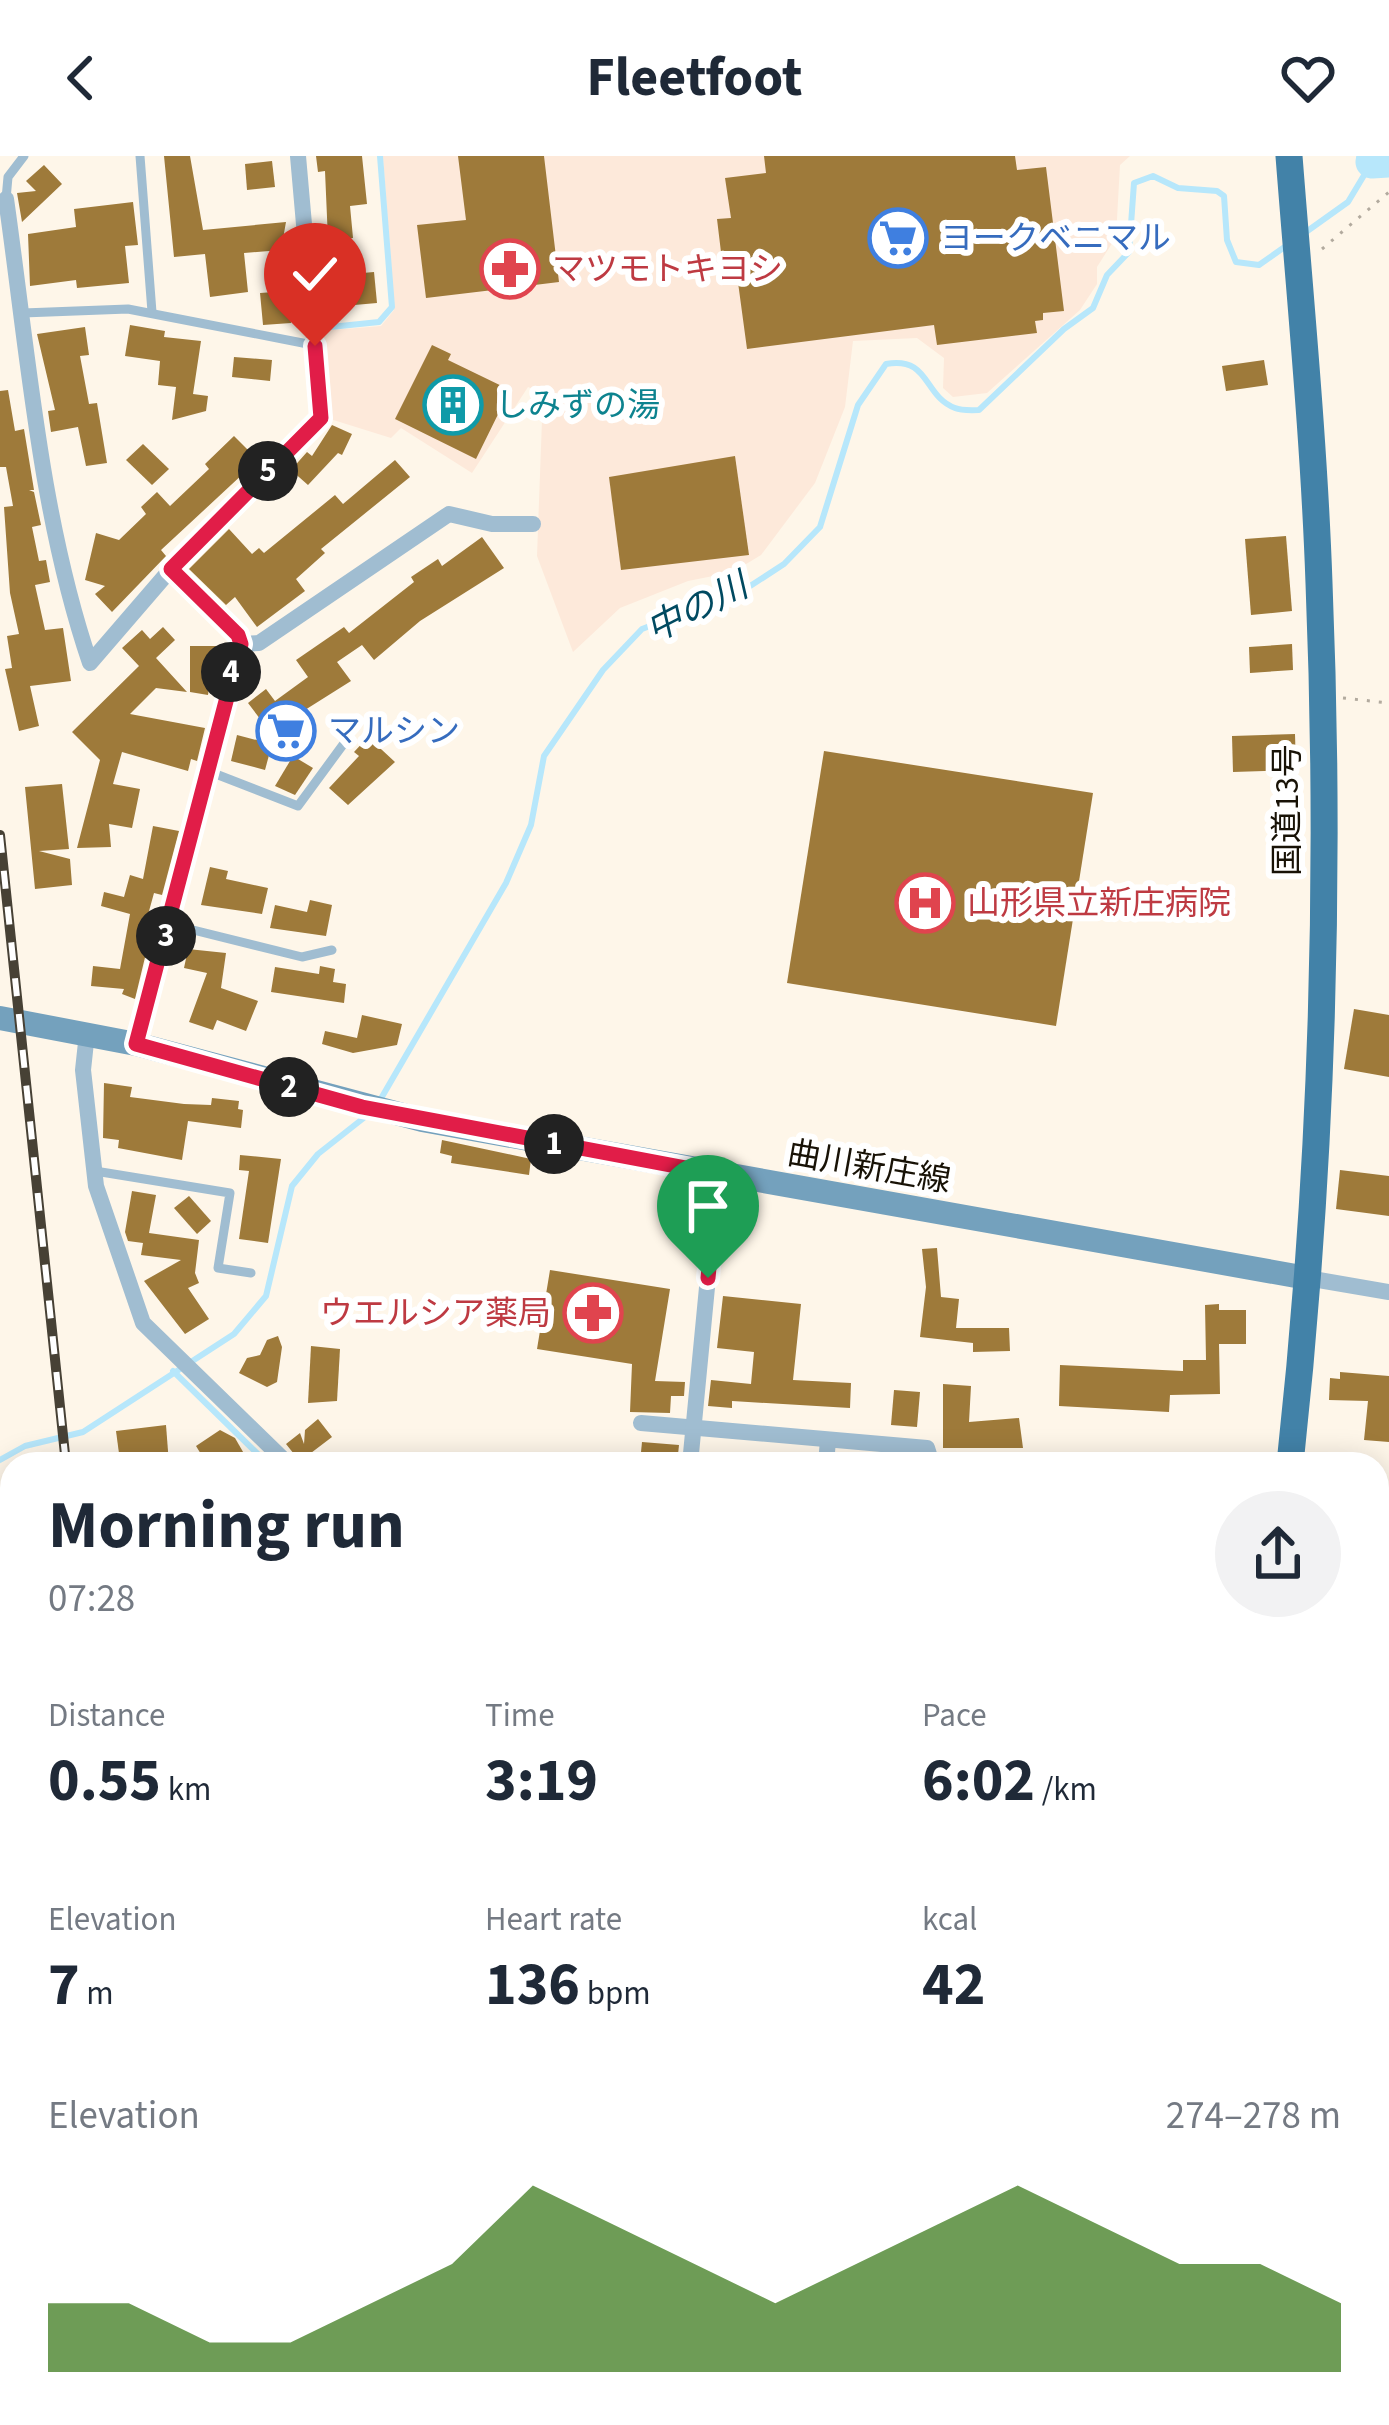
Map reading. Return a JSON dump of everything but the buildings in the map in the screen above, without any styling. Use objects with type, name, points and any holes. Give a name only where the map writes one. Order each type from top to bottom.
[{"type":"highway","name":"国道13号","points":[[1289,156],[1313,462],[1323,698],[1322,992],[1307,1278],[1291,1452]]},
{"type":"main road","name":"曲川新庄線","points":[[0,1018],[136,1044],[422,1120],[1307,1278]]},
{"type":"street","points":[[6,199],[74,622],[91,663],[171,569],[321,418],[298,156]]},
{"type":"street","points":[[241,644],[259,644],[448,514],[492,524],[533,524]]},
{"type":"street","points":[[136,1044],[241,644],[238,635],[171,569]]},
{"type":"street","points":[[87,1033],[83,1070],[94,1171],[143,1323],[276,1452]]},
{"type":"street","points":[[691,1452],[718,1174]]},
{"type":"street","points":[[1307,1278],[1389,1292]]},
{"type":"street","points":[[641,1423],[927,1448],[928,1452]]},
{"type":"street","points":[[828,1452],[829,1440]]},
{"type":"lane","points":[[6,199],[8,177],[24,156]]},
{"type":"lane","points":[[140,156],[152,312]]},
{"type":"lane","points":[[22,313],[152,312],[315,346]]},
{"type":"lane","points":[[208,772],[298,806],[345,742]]},
{"type":"lane","points":[[169,924],[302,957],[332,950]]},
{"type":"lane","points":[[94,1171],[230,1193],[218,1268],[251,1273]]},
{"type":"path","points":[[1296,246],[1327,245],[1389,192]]},
{"type":"path","points":[[1323,698],[1389,704]]},
{"type":"shaded area","points":[[383,156],[1130,156],[1120,165],[1116,237],[1097,267],[1097,284],[1080,310],[987,393],[953,397],[943,388],[944,358],[917,338],[853,341],[845,407],[815,483],[761,555],[733,572],[688,581],[620,608],[573,652],[537,556],[543,393],[528,387],[472,473],[401,428],[391,438],[327,418],[321,331],[381,326],[394,310]]},
{"type":"waterway","points":[[321,328],[379,322],[392,307],[380,156]]},
{"type":"waterway","name":"中の川","points":[[1373,156],[1372,162],[1389,161]]},
{"type":"waterway","name":"中の川","points":[[1306,232],[1348,202],[1372,162]]},
{"type":"waterway","name":"中の川","points":[[379,1102],[506,883],[531,825],[544,756],[603,670],[642,629],[744,590],[784,564],[820,527],[858,405],[886,364],[911,366],[945,402],[958,409],[979,410],[1064,329],[1093,308],[1107,275],[1129,252],[1134,183],[1153,176],[1178,188],[1217,191],[1224,196],[1227,240],[1236,262],[1259,265],[1286,246]]},
{"type":"waterway","name":"中の川","points":[[14,1452],[83,1432],[234,1334],[266,1296],[292,1186],[318,1154],[370,1113]]},
{"type":"waterway","points":[[173,1371],[256,1452]]},
{"type":"railway","points":[[0,835],[65,1452]]},
{"type":"place","name":"ヨークベニマル","points":[[898,238]]},
{"type":"place","name":"マツモトキヨシ","points":[[510,269]]},
{"type":"place","name":"しみずの湯","points":[[453,405]]},
{"type":"place","name":"マルシン","points":[[286,731]]},
{"type":"place","name":"山形県立新庄病院","points":[[925,903]]},
{"type":"place","name":"ウエルシア薬局","points":[[593,1313]]},
{"type":"route","points":[[315,346],[321,418],[171,569],[238,635],[241,644],[136,1044],[362,1107],[718,1174],[708,1278]]}]
